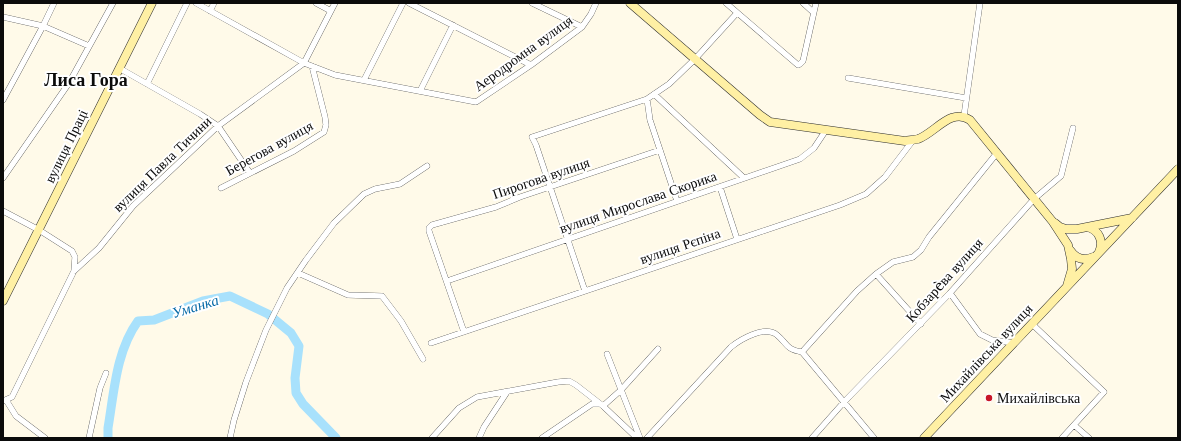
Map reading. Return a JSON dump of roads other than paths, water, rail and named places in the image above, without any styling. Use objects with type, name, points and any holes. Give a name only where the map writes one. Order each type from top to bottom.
[{"type":"main road","name":"вулиця Праці","points":[[3,300],[152,3]]},
{"type":"main road","points":[[630,3],[770,122],[905,140],[918,139],[948,120],[956,116],[964,116],[970,120],[1034,198],[1053,222],[1069,248],[1076,257],[1086,260],[1097,254],[1101,241],[1099,235],[1095,230],[1081,228],[1071,235],[1069,248],[1072,269],[1067,286]]},
{"type":"main road","name":"Михайлівська вулиця","points":[[924,438],[1178,169]]},
{"type":"main road","points":[[1053,222],[1066,229],[1081,228],[1133,218]]},
{"type":"street","points":[[3,100],[54,3]]},
{"type":"street","points":[[3,178],[69,83],[113,3]]},
{"type":"street","points":[[147,84],[187,3]]},
{"type":"street","points":[[196,3],[304,63],[335,75],[420,91],[453,25]]},
{"type":"street","points":[[210,11],[214,3]]},
{"type":"street","points":[[316,3],[331,11]]},
{"type":"street","name":"вулиця Павла Тичини","points":[[4,401],[12,397],[74,271],[99,248],[133,206],[218,126],[304,63],[335,3]]},
{"type":"street","points":[[364,80],[403,3]]},
{"type":"street","points":[[408,3],[531,65]]},
{"type":"street","points":[[532,3],[582,27]]},
{"type":"street","name":"Аеродромна вулиця","points":[[420,91],[475,102],[531,65],[582,27],[591,14],[596,3]]},
{"type":"street","points":[[726,3],[798,65],[803,61],[816,3]]},
{"type":"street","points":[[803,3],[813,12]]},
{"type":"street","points":[[964,116],[980,3]]},
{"type":"street","points":[[585,291],[532,137],[647,99],[669,84],[695,59],[737,13]]},
{"type":"street","points":[[3,17],[43,26],[89,46]]},
{"type":"street","name":"Берегова вулиця","points":[[221,188],[294,151],[324,132],[326,125],[325,117],[312,66]]},
{"type":"street","points":[[119,68],[200,114],[218,126],[250,173]]},
{"type":"street","points":[[848,78],[966,98]]},
{"type":"street","points":[[654,94],[744,178]]},
{"type":"street","points":[[647,99],[650,120],[677,201]]},
{"type":"street","name":"Кобзарèва вулиця","points":[[812,438],[844,402],[950,293],[1034,198],[1061,176],[1073,128]]},
{"type":"street","name":"вулиця Мирослава Скорика","points":[[447,281],[800,159],[814,148],[826,130]]},
{"type":"street","name":"вулиця Рєпіна","points":[[431,343],[840,205],[866,194],[885,178],[914,139]]},
{"type":"street","name":"Пирогова вулиця","points":[[447,281],[429,231],[429,228],[432,225],[496,207],[520,197],[660,150]]},
{"type":"street","points":[[802,352],[838,311],[876,274],[893,262],[913,257],[921,250],[997,153]]},
{"type":"street","points":[[230,438],[246,382],[266,330],[286,288],[306,260],[334,223],[364,194],[375,189],[400,184],[427,166]]},
{"type":"street","points":[[720,186],[737,239]]},
{"type":"street","points":[[3,211],[39,230],[74,254],[74,271]]},
{"type":"street","points":[[298,273],[348,295],[382,296],[423,359]]},
{"type":"street","points":[[876,274],[921,324]]},
{"type":"street","points":[[447,281],[464,332]]},
{"type":"street","points":[[950,293],[980,334],[992,340],[1014,343]]},
{"type":"street","points":[[1032,324],[1104,392],[1062,438]]},
{"type":"street","points":[[647,438],[731,347],[742,339],[766,330],[772,331],[792,350],[802,352],[874,438]]},
{"type":"street","points":[[542,438],[592,404],[601,405],[621,390],[658,349]]},
{"type":"street","points":[[607,354],[639,438]]},
{"type":"street","points":[[89,438],[100,388],[106,373]]},
{"type":"street","points":[[432,438],[459,408],[477,397],[569,381],[601,405],[639,438]]},
{"type":"street","points":[[479,438],[484,427],[507,392]]},
{"type":"street","points":[[4,401],[16,416],[45,438]]},
{"type":"street","points":[[1074,425],[1089,438]]},
{"type":"waterway","name":"Уманка","points":[[108,438],[114,387],[120,359],[125,345],[138,321],[154,320],[203,301],[230,296],[268,314],[291,333],[299,346],[295,378],[296,393],[303,404],[336,438]]},
{"type":"place","name":"Михайлівська","points":[[989,398]]},
{"type":"district","name":"Лиса Гора","points":[[86,80]]}]
